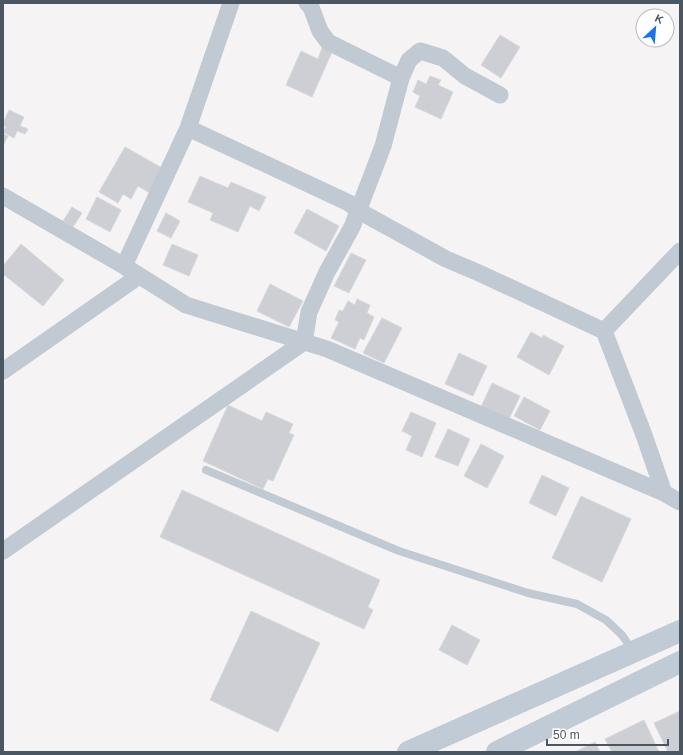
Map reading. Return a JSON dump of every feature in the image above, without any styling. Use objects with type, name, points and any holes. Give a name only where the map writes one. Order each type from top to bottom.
[{"type":"main road","points":[[408,752],[680,631]]},
{"type":"main road","points":[[497,752],[680,662]]},
{"type":"street","points":[[124,266],[188,128],[231,3]]},
{"type":"street","points":[[307,3],[311,7],[320,31],[328,42],[401,78]]},
{"type":"street","points":[[3,551],[304,342],[309,312],[359,211],[383,146],[401,78],[409,60],[420,51],[443,58],[465,76],[500,95]]},
{"type":"street","points":[[188,128],[349,203],[359,211],[446,260],[479,273],[604,331],[644,435],[664,493]]},
{"type":"street","points":[[3,196],[124,266],[186,305],[327,349],[664,493],[680,502]]},
{"type":"street","points":[[604,331],[680,251]]},
{"type":"street","points":[[3,371],[139,276]]},
{"type":"lane","points":[[206,470],[399,551],[528,593],[577,604],[606,620],[622,635],[634,652]]},
{"type":"building","points":[[500,35],[520,47],[501,78],[481,65]]},
{"type":"building","points":[[322,48],[332,52],[312,97],[286,85],[301,51],[318,59]]},
{"type":"building","points":[[430,76],[441,80],[438,85],[453,92],[441,119],[415,107],[420,96],[413,92],[418,80],[426,84]]},
{"type":"building","points":[[9,110],[24,117],[20,126],[28,129],[25,134],[17,131],[14,138],[3,132],[6,127],[3,123]]},
{"type":"building","points":[[3,134],[8,136],[3,146]]},
{"type":"building","points":[[125,147],[164,169],[150,193],[138,186],[131,199],[123,194],[118,203],[99,192]]},
{"type":"building","points":[[200,176],[228,188],[231,182],[266,197],[259,211],[250,206],[238,232],[210,220],[213,213],[188,202]]},
{"type":"building","points":[[97,197],[121,210],[110,232],[86,219]]},
{"type":"building","points":[[72,207],[82,213],[73,227],[63,221]]},
{"type":"building","points":[[307,209],[339,226],[326,251],[294,233]]},
{"type":"building","points":[[166,213],[180,221],[171,238],[157,231]]},
{"type":"building","points":[[21,244],[64,280],[43,306],[3,274],[3,266]]},
{"type":"building","points":[[172,244],[198,255],[189,276],[163,265]]},
{"type":"building","points":[[351,253],[366,260],[349,293],[334,286]]},
{"type":"building","points":[[270,284],[303,301],[289,327],[257,311]]},
{"type":"building","points":[[357,299],[370,305],[367,313],[374,317],[364,340],[360,338],[355,349],[331,338],[339,322],[335,320],[339,310],[343,311],[348,301],[355,305]]},
{"type":"building","points":[[382,318],[402,328],[384,363],[363,353]]},
{"type":"building","points":[[531,332],[542,338],[543,335],[564,346],[549,375],[517,357]]},
{"type":"building","points":[[459,353],[487,366],[473,396],[445,384]]},
{"type":"building","points":[[492,383],[520,396],[509,419],[481,407]]},
{"type":"building","points":[[524,397],[550,411],[540,430],[514,416]]},
{"type":"building","points":[[228,405],[262,421],[266,412],[293,424],[289,433],[294,435],[273,481],[268,479],[263,489],[203,461]]},
{"type":"building","points":[[411,412],[436,423],[422,457],[406,450],[412,436],[402,431]]},
{"type":"building","points":[[448,429],[470,439],[458,466],[435,457]]},
{"type":"building","points":[[481,444],[504,456],[487,488],[464,476]]},
{"type":"building","points":[[542,475],[569,488],[556,516],[529,503]]},
{"type":"building","points":[[182,490],[380,580],[368,607],[373,610],[364,629],[160,537]]},
{"type":"building","points":[[581,496],[631,519],[602,582],[552,558]]},
{"type":"building","points":[[251,611],[320,643],[278,732],[210,700]]},
{"type":"building","points":[[452,625],[480,640],[467,665],[439,650]]},
{"type":"building","points":[[680,711],[680,752],[668,752],[654,723]]},
{"type":"building","points":[[644,720],[659,752],[612,752],[605,739]]},
{"type":"building","points":[[595,742],[600,752],[575,752]]}]
